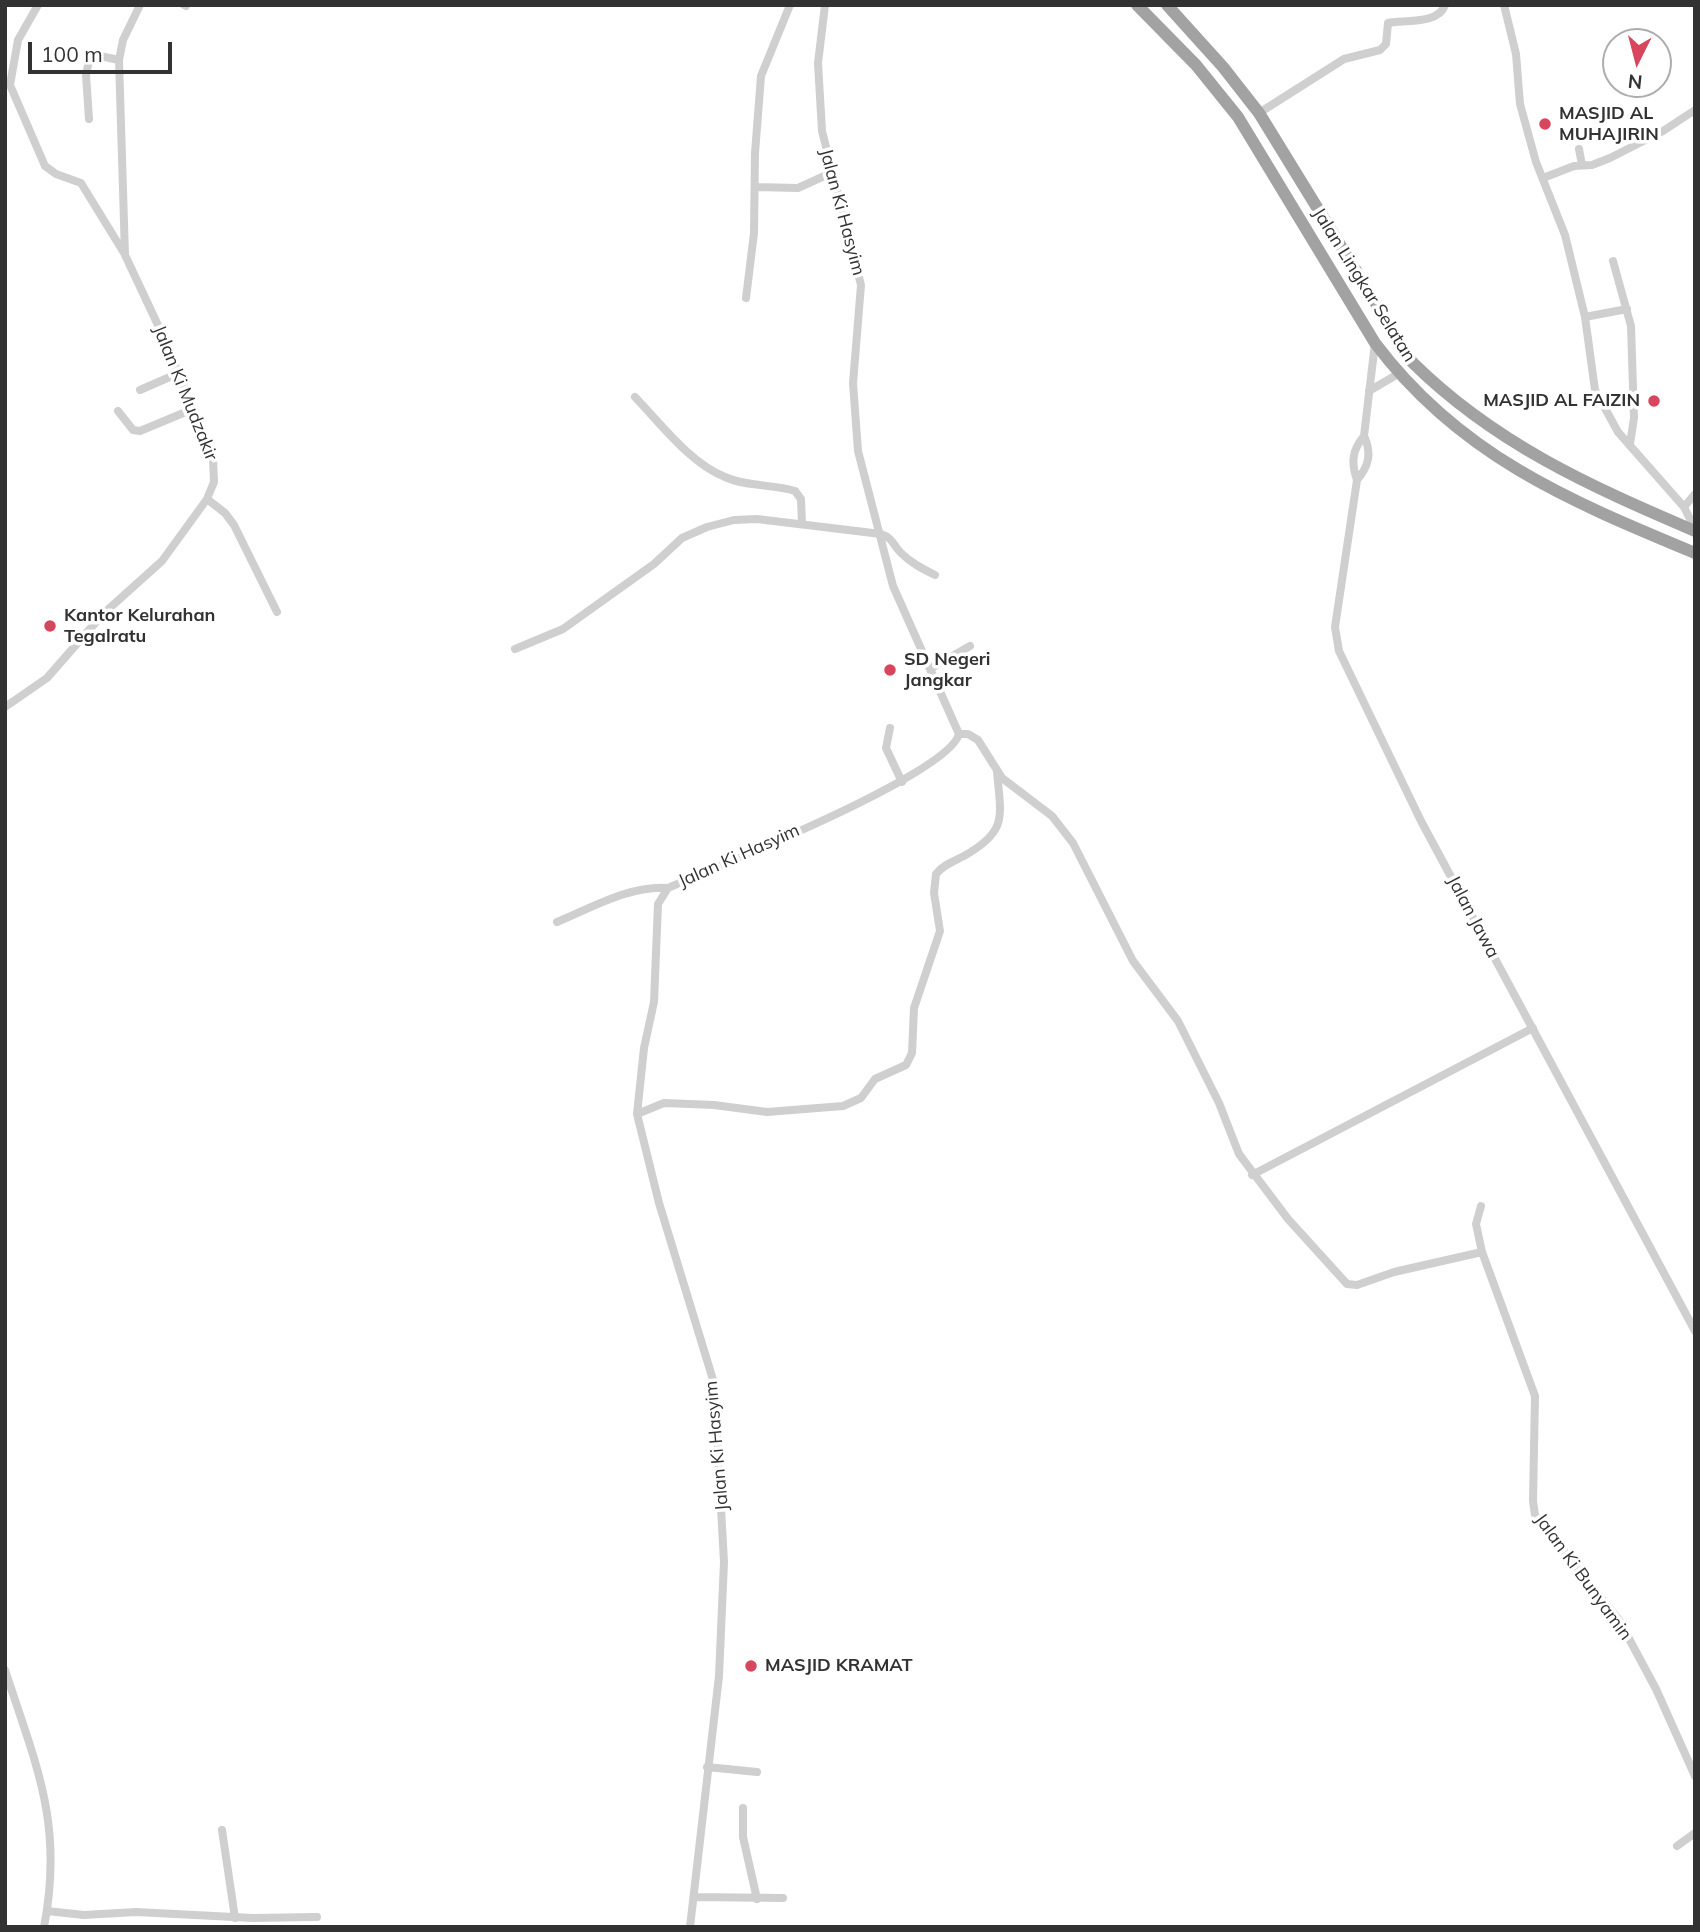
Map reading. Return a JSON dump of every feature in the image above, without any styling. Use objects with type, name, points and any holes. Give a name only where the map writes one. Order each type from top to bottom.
[{"type":"highway","name":"Jalan Lingkar Selatan","points":[[1167,5],[1223,66],[1259,113],[1412,362],[1444,393],[1531,454],[1583,483],[1695,530]]},
{"type":"highway","name":"Jalan Lingkar Selatan","points":[[1143,7],[1196,65],[1238,117],[1376,344],[1398,374],[1434,408],[1519,472],[1573,502],[1695,553]]},
{"type":"highway","points":[[1434,408],[1444,393]]},
{"type":"street","points":[[38,5],[18,40],[8,91],[46,166],[56,174],[80,183],[125,255]]},
{"type":"street","name":"Jalan Ki Mudzakir","points":[[5,706],[47,678],[103,614],[162,561],[207,499],[214,482],[215,467],[193,409],[125,255],[119,60],[123,40],[139,5]]},
{"type":"street","points":[[746,298],[754,233],[761,76],[790,5]]},
{"type":"street","name":"Jalan Ki Hasyim","points":[[690,1927],[724,1620],[721,1480],[716,1400],[637,1114],[644,1048],[654,1002],[658,904],[668,888],[902,782],[952,746],[959,734],[894,586],[858,451],[853,383],[861,285],[822,131],[818,82],[825,5]]},
{"type":"street","points":[[1259,113],[1344,59],[1380,50],[1386,44],[1388,23],[1435,16],[1442,12],[1445,5]]},
{"type":"street","points":[[1504,5],[1514,40],[1520,104],[1565,235],[1585,317],[1595,390],[1618,432],[1684,507],[1695,530]]},
{"type":"street","points":[[89,119],[86,75],[89,61],[100,56],[119,60]]},
{"type":"street","points":[[1544,178],[1582,165],[1599,163],[1633,147],[1695,110]]},
{"type":"street","points":[[1579,149],[1582,165]]},
{"type":"street","points":[[755,187],[798,188],[831,173]]},
{"type":"street","points":[[1613,261],[1631,326],[1634,428],[1630,444]]},
{"type":"street","points":[[1585,317],[1627,309]]},
{"type":"street","name":"Jalan Jawa","points":[[1357,480],[1366,470],[1369,458],[1369,447],[1364,436],[1376,344]]},
{"type":"street","points":[[140,390],[178,373]]},
{"type":"street","points":[[1369,391],[1398,374]]},
{"type":"street","points":[[635,397],[674,438],[718,474],[738,481],[795,491],[801,499],[802,524]]},
{"type":"street","points":[[118,411],[133,430],[140,431],[193,409]]},
{"type":"street","name":"Jalan Jawa","points":[[1364,436],[1355,446],[1353,470],[1357,480],[1335,627],[1339,652],[1415,809],[1695,1331]]},
{"type":"street","points":[[1684,507],[1695,494]]},
{"type":"street","points":[[207,499],[225,513],[234,525],[277,612]]},
{"type":"street","points":[[514,649],[563,629],[654,564],[682,538],[696,531],[746,519],[881,534],[891,538],[897,549],[912,563],[936,575]]},
{"type":"street","points":[[930,669],[970,646]]},
{"type":"street","points":[[890,728],[887,748],[902,782]]},
{"type":"street","points":[[959,734],[968,734],[978,740],[997,771],[1016,790],[1052,816],[1073,843],[1133,961],[1178,1021],[1219,1103],[1239,1154],[1252,1175],[1288,1219],[1351,1286],[1394,1272],[1482,1252]]},
{"type":"street","points":[[637,1114],[664,1103],[714,1105],[767,1112],[843,1106],[861,1098],[875,1079],[906,1065],[912,1053],[914,1007],[940,931],[934,893],[936,874],[979,847],[998,828],[1001,813],[997,771]]},
{"type":"street","points":[[557,922],[628,894],[656,887],[668,888]]},
{"type":"street","points":[[1252,1175],[1533,1028]]},
{"type":"street","name":"Jalan Ki Bunyamin","points":[[1480,1206],[1476,1224],[1482,1252],[1535,1396],[1535,1515],[1619,1620],[1656,1689],[1695,1776]]},
{"type":"street","points":[[5,1670],[49,1815],[52,1864],[44,1927]]},
{"type":"street","points":[[707,1767],[757,1772]]},
{"type":"street","points":[[743,1808],[743,1837],[757,1899]]},
{"type":"street","points":[[222,1830],[235,1918]]},
{"type":"street","points":[[1677,1846],[1695,1833]]},
{"type":"street","points":[[694,1897],[783,1898]]},
{"type":"street","points":[[47,1911],[84,1916],[136,1912],[235,1918],[317,1917]]},
{"type":"place","name":"MASJID AL MUHAJIRIN","points":[[1545,124]]},
{"type":"place","name":"MASJID AL FAIZIN","points":[[1654,401]]},
{"type":"place","name":"Kantor Kelurahan Tegalratu","points":[[50,626]]},
{"type":"place","name":"SD Negeri Jangkar","points":[[890,670]]},
{"type":"place","name":"MASJID KRAMAT","points":[[751,1666]]}]
